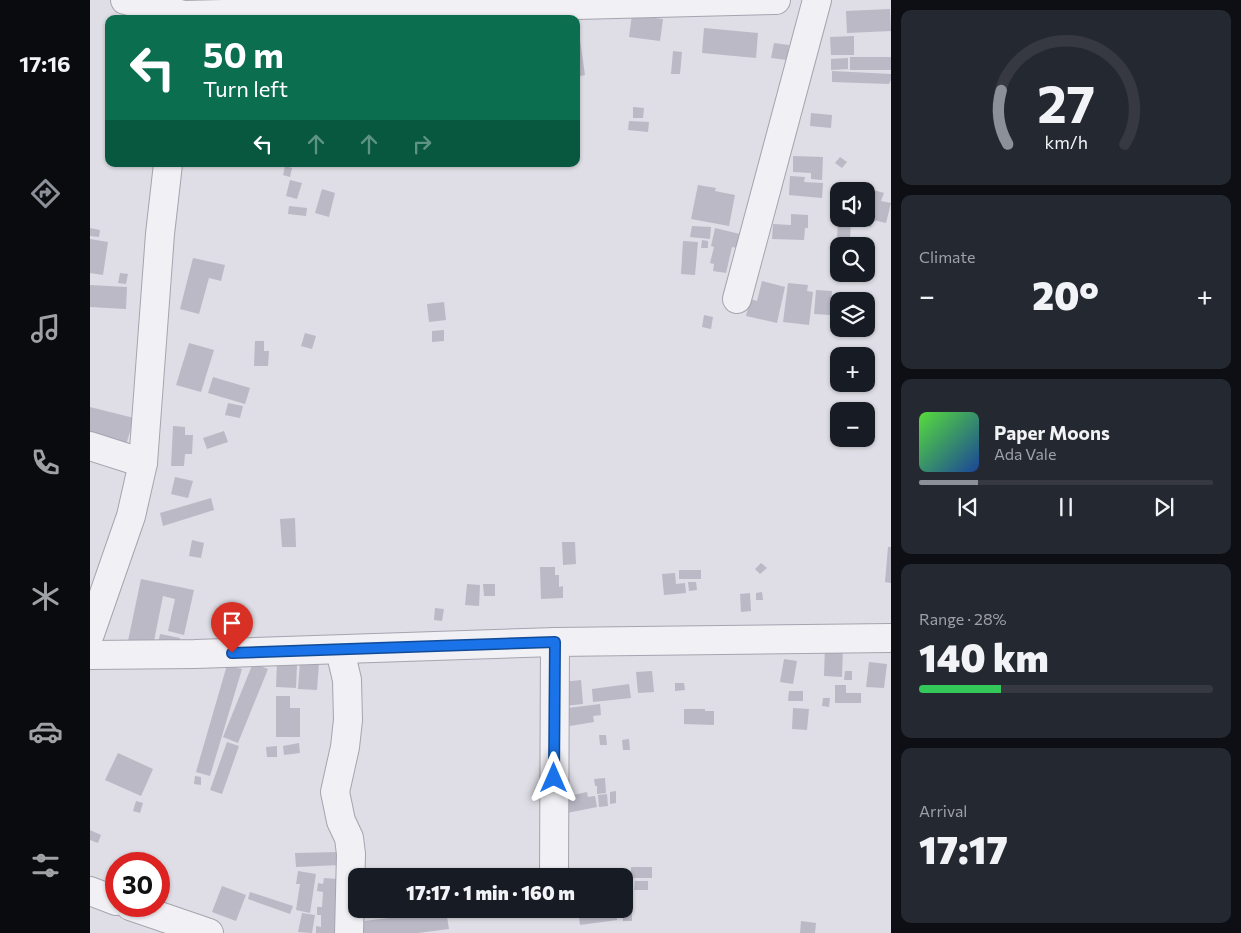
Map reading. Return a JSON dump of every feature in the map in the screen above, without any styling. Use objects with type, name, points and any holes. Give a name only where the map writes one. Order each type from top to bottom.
[{"type":"street","points":[[125,0],[185,11],[776,0]]},
{"type":"street","points":[[737,299],[817,0]]},
{"type":"street","points":[[90,634],[131,516],[143,463],[160,234],[168,167]]},
{"type":"street","points":[[90,446],[143,463]]},
{"type":"street","points":[[90,654],[195,654],[555,642],[891,638]]},
{"type":"street","points":[[554,868],[555,642]]},
{"type":"street","points":[[340,650],[347,680],[348,720],[345,747],[335,792],[351,854],[349,933]]},
{"type":"street","points":[[90,891],[105,897]]},
{"type":"street","points":[[162,917],[209,933]]},
{"type":"building","points":[[890,9],[891,31],[847,33],[846,11]]},
{"type":"building","points":[[632,15],[663,19],[660,41],[629,37]]},
{"type":"building","points":[[704,28],[758,33],[756,58],[702,53]]},
{"type":"building","points":[[854,36],[854,55],[831,55],[830,37]]},
{"type":"building","points":[[580,40],[585,75],[580,76]]},
{"type":"building","points":[[774,43],[789,45],[787,60],[771,58]]},
{"type":"building","points":[[673,51],[682,52],[680,74],[671,74]]},
{"type":"building","points":[[850,57],[891,57],[891,70],[850,70]]},
{"type":"building","points":[[848,58],[848,69],[831,70],[831,59]]},
{"type":"building","points":[[832,71],[891,74],[891,80],[889,84],[832,82]]},
{"type":"building","points":[[633,107],[644,108],[643,118],[633,118]]},
{"type":"building","points":[[811,113],[832,115],[831,128],[810,126]]},
{"type":"building","points":[[629,121],[649,122],[648,132],[628,130]]},
{"type":"building","points":[[793,156],[823,157],[822,180],[811,179],[811,173],[793,172]]},
{"type":"building","points":[[840,157],[847,162],[842,168],[835,163]]},
{"type":"building","points":[[285,167],[292,168],[290,177],[283,175]]},
{"type":"building","points":[[790,176],[805,177],[804,182],[823,183],[822,198],[789,195]]},
{"type":"building","points":[[290,180],[302,183],[297,199],[286,196]]},
{"type":"building","points":[[698,185],[716,188],[715,191],[735,195],[729,226],[691,219]]},
{"type":"building","points":[[322,189],[335,193],[329,217],[315,213]]},
{"type":"building","points":[[875,190],[884,193],[881,201],[891,203],[886,223],[875,220]]},
{"type":"building","points":[[289,206],[307,208],[306,216],[288,214]]},
{"type":"building","points":[[791,214],[808,215],[808,228],[805,228],[804,240],[772,239],[773,224],[791,225]]},
{"type":"building","points":[[692,226],[711,227],[710,239],[690,237]]},
{"type":"building","points":[[838,227],[851,227],[850,237],[837,237]]},
{"type":"building","points":[[90,228],[100,230],[99,237],[90,236]]},
{"type":"building","points":[[715,228],[740,234],[737,248],[732,247],[726,273],[713,271],[714,264],[710,263],[714,247],[711,246]]},
{"type":"building","points":[[90,239],[108,242],[103,275],[90,273]]},
{"type":"building","points":[[702,240],[708,241],[708,248],[701,248]]},
{"type":"building","points":[[683,241],[698,242],[695,275],[681,274]]},
{"type":"building","points":[[193,258],[225,265],[221,281],[209,278],[199,314],[180,309]]},
{"type":"building","points":[[120,273],[128,274],[126,284],[118,283]]},
{"type":"building","points":[[762,281],[785,287],[777,323],[746,316],[750,299],[757,301]]},
{"type":"building","points":[[788,283],[808,285],[807,291],[813,292],[809,325],[783,322]]},
{"type":"building","points":[[90,285],[127,287],[126,309],[90,307]]},
{"type":"building","points":[[816,290],[832,291],[830,292],[830,315],[814,314]]},
{"type":"building","points":[[444,302],[446,320],[429,322],[427,304]]},
{"type":"building","points":[[704,315],[713,317],[711,329],[702,327]]},
{"type":"building","points":[[444,330],[444,341],[432,342],[432,331]]},
{"type":"building","points":[[305,333],[316,336],[312,349],[301,346]]},
{"type":"building","points":[[255,341],[264,341],[264,351],[269,351],[268,366],[254,366]]},
{"type":"building","points":[[189,343],[214,350],[201,392],[176,385]]},
{"type":"building","points":[[213,377],[250,388],[245,404],[208,393]]},
{"type":"building","points":[[228,403],[243,406],[240,418],[225,415]]},
{"type":"building","points":[[90,407],[134,418],[126,445],[90,435]]},
{"type":"building","points":[[173,426],[185,427],[185,435],[193,435],[192,454],[185,454],[184,466],[171,466]]},
{"type":"building","points":[[224,431],[228,442],[207,449],[203,438]]},
{"type":"building","points":[[175,477],[193,481],[188,498],[171,494]]},
{"type":"building","points":[[211,498],[214,510],[163,526],[160,513]]},
{"type":"building","points":[[295,518],[296,547],[282,547],[280,519]]},
{"type":"building","points":[[192,540],[204,543],[201,558],[189,556]]},
{"type":"building","points":[[562,542],[575,542],[576,564],[563,565]]},
{"type":"building","points":[[888,547],[891,547],[891,583],[885,582]]},
{"type":"building","points":[[761,563],[767,568],[760,574],[755,569]]},
{"type":"building","points":[[540,567],[555,567],[555,575],[559,575],[559,587],[563,586],[563,598],[541,599]]},
{"type":"building","points":[[679,570],[701,570],[701,579],[679,579]]},
{"type":"building","points":[[675,573],[676,584],[685,583],[686,593],[664,595],[662,574]]},
{"type":"building","points":[[141,579],[194,590],[184,635],[168,631],[175,599],[163,596],[153,646],[128,641]]},
{"type":"building","points":[[688,582],[696,582],[697,590],[689,591]]},
{"type":"building","points":[[467,584],[480,585],[479,606],[465,605]]},
{"type":"building","points":[[483,584],[495,584],[495,596],[484,596]]},
{"type":"building","points":[[762,592],[763,600],[756,600],[756,593]]},
{"type":"building","points":[[750,593],[751,611],[741,612],[740,594]]},
{"type":"building","points":[[435,608],[444,609],[442,621],[434,620]]},
{"type":"building","points":[[160,634],[180,638],[178,648],[158,644]]},
{"type":"building","points":[[825,646],[843,647],[842,677],[824,676]]},
{"type":"building","points":[[784,659],[797,661],[793,684],[780,682]]},
{"type":"building","points":[[277,662],[297,664],[296,688],[276,687]]},
{"type":"building","points":[[300,662],[319,663],[317,690],[298,689]]},
{"type":"building","points":[[869,662],[887,664],[884,688],[866,687]]},
{"type":"building","points":[[253,663],[268,669],[238,743],[223,737]]},
{"type":"building","points":[[227,665],[242,669],[210,776],[196,772]]},
{"type":"building","points":[[652,671],[654,692],[638,693],[636,672]]},
{"type":"building","points":[[845,671],[852,671],[852,680],[844,680]]},
{"type":"building","points":[[581,680],[583,704],[564,706],[562,682]]},
{"type":"building","points":[[675,683],[684,683],[685,690],[675,691]]},
{"type":"building","points":[[629,684],[631,698],[593,702],[592,689]]},
{"type":"building","points":[[835,685],[846,685],[846,693],[861,693],[861,703],[835,703]]},
{"type":"building","points":[[789,691],[803,691],[803,701],[788,701]]},
{"type":"building","points":[[276,696],[290,696],[290,708],[300,708],[300,737],[276,737]]},
{"type":"building","points":[[823,698],[830,698],[829,707],[822,706]]},
{"type":"building","points":[[600,704],[601,715],[593,716],[594,722],[570,726],[568,708]]},
{"type":"building","points":[[793,708],[809,709],[807,730],[792,729]]},
{"type":"building","points":[[684,709],[714,711],[714,725],[684,724]]},
{"type":"building","points":[[599,735],[606,735],[607,745],[600,745]]},
{"type":"building","points":[[629,739],[630,750],[623,750],[622,740]]},
{"type":"building","points":[[227,742],[239,746],[222,794],[210,790]]},
{"type":"building","points":[[299,743],[300,753],[284,755],[283,746]]},
{"type":"building","points":[[277,746],[277,757],[267,757],[266,747]]},
{"type":"building","points":[[118,753],[153,769],[141,796],[105,780]]},
{"type":"building","points":[[195,776],[201,777],[201,785],[194,784]]},
{"type":"building","points":[[605,778],[606,793],[597,794],[597,786],[595,786],[594,779]]},
{"type":"building","points":[[616,791],[616,803],[610,804],[610,792]]},
{"type":"building","points":[[587,792],[588,797],[595,796],[597,807],[567,813],[564,797]]},
{"type":"building","points":[[607,794],[608,806],[599,807],[598,795]]},
{"type":"building","points":[[136,801],[143,803],[140,813],[133,811]]},
{"type":"building","points":[[90,830],[101,835],[98,843],[90,840]]},
{"type":"building","points":[[338,852],[339,865],[296,867],[295,853]]},
{"type":"building","points":[[652,867],[652,878],[633,878],[633,868],[631,868]]},
{"type":"building","points":[[298,871],[316,874],[310,913],[296,910],[300,884],[296,884]]},
{"type":"building","points":[[324,878],[338,879],[334,933],[316,933],[316,926],[321,927],[321,915],[317,915],[317,907],[322,907],[323,892],[317,891],[318,883],[323,884]]},
{"type":"building","points":[[635,881],[648,881],[648,890],[634,890]]},
{"type":"building","points":[[222,886],[246,895],[236,921],[212,912]]},
{"type":"building","points":[[250,892],[293,906],[290,914],[248,899]]},
{"type":"building","points":[[302,913],[315,915],[312,933],[298,932]]},
{"type":"building","points":[[389,918],[447,918],[449,929],[418,933],[357,933],[356,922]]},
{"type":"building","points":[[579,918],[617,918],[617,920],[580,925]]},
{"type":"building","points":[[623,918],[632,918],[632,921],[623,921]]},
{"type":"building","points":[[801,921],[816,923],[815,933],[800,933]]},
{"type":"route","points":[[232,653],[555,642],[554,778]]}]
